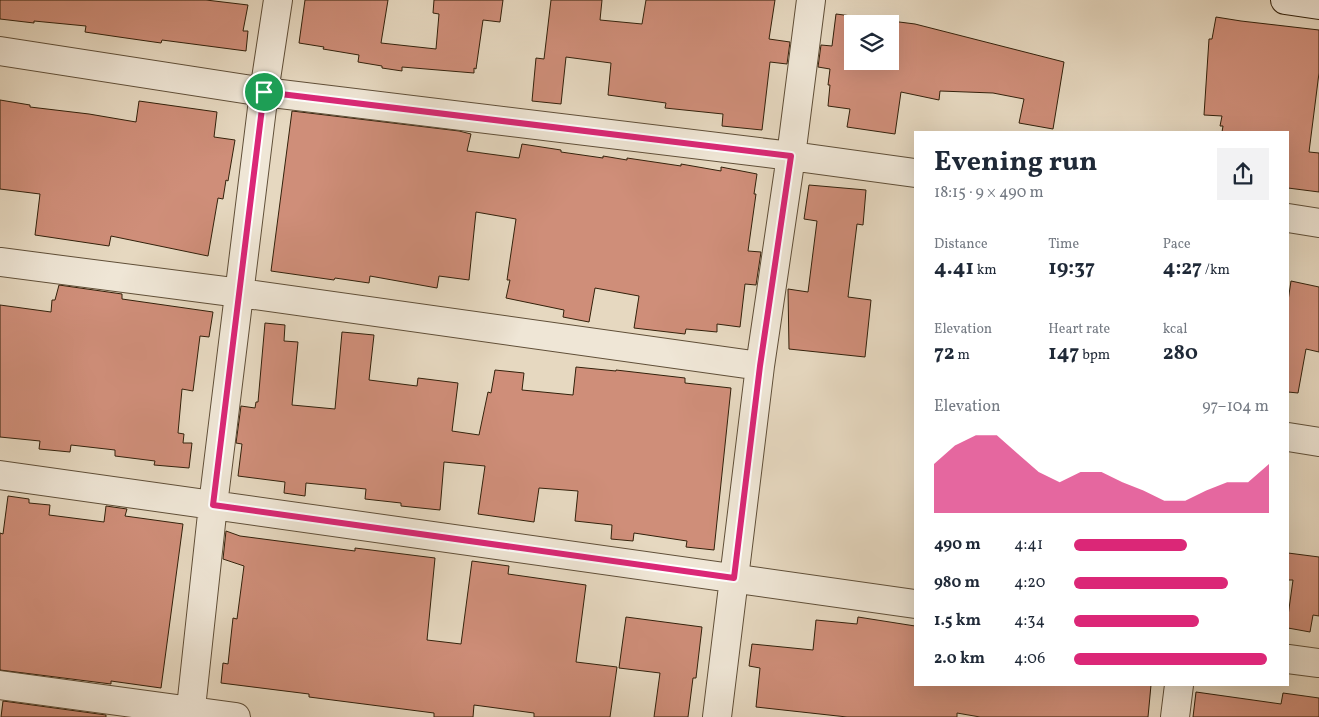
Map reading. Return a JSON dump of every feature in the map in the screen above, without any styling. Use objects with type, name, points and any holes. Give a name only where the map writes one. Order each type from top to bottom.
[{"type":"street","points":[[190,714],[213,505],[264,92],[278,0]]},
{"type":"street","points":[[717,717],[760,366],[791,156],[811,0]]},
{"type":"street","points":[[1285,0],[1319,5]]},
{"type":"street","points":[[0,51],[264,92],[791,156],[914,173]]},
{"type":"street","points":[[1289,218],[1319,222]]},
{"type":"street","points":[[0,262],[240,293],[760,366]]},
{"type":"street","points":[[1289,438],[1319,442]]},
{"type":"street","points":[[0,475],[914,604]]},
{"type":"street","points":[[1289,659],[1319,663]]},
{"type":"street","points":[[0,685],[190,714],[236,717]]},
{"type":"street","points":[[1175,717],[1179,686]]},
{"type":"building","points":[[0,0],[206,0],[248,5],[243,31],[248,31],[246,51],[162,40],[161,43],[85,32],[86,26],[0,19]]},
{"type":"building","points":[[305,0],[388,0],[381,43],[436,49],[439,14],[433,13],[434,0],[503,0],[500,22],[483,20],[474,73],[402,67],[402,71],[382,68],[382,66],[358,62],[359,55],[299,43]]},
{"type":"building","points":[[551,0],[602,0],[600,20],[642,24],[646,0],[775,0],[769,39],[790,42],[787,64],[770,62],[762,130],[722,126],[723,114],[665,108],[666,103],[608,95],[611,63],[566,57],[561,104],[532,101],[536,58],[544,59]]},
{"type":"building","points":[[836,14],[844,15],[844,70],[899,70],[899,22],[915,24],[1064,62],[1053,129],[1019,123],[1024,99],[993,93],[940,91],[939,100],[901,92],[895,134],[847,127],[850,109],[828,106],[830,69],[818,67],[821,45],[832,46]]},
{"type":"building","points":[[1216,17],[1319,30],[1319,73],[1309,152],[1319,153],[1319,192],[1289,188],[1289,131],[1222,131],[1223,126],[1220,126],[1222,116],[1204,115],[1209,39],[1212,39]]},
{"type":"building","points":[[0,100],[30,105],[30,107],[136,122],[139,101],[217,112],[214,137],[235,140],[223,199],[218,198],[208,256],[111,236],[109,246],[35,235],[40,194],[0,189]]},
{"type":"building","points":[[292,111],[459,131],[471,134],[467,151],[519,158],[522,144],[603,158],[603,156],[627,160],[627,158],[721,171],[721,167],[757,174],[748,251],[761,252],[756,285],[745,284],[740,327],[717,324],[717,332],[686,329],[685,334],[634,328],[639,296],[595,288],[589,322],[563,317],[564,310],[506,298],[510,280],[507,280],[516,219],[476,212],[469,280],[439,276],[437,288],[370,276],[369,283],[271,271]]},
{"type":"building","points":[[809,185],[866,190],[863,225],[857,224],[848,297],[871,300],[865,357],[789,349],[788,289],[808,292],[817,221],[804,219]]},
{"type":"building","points":[[1291,281],[1319,287],[1319,352],[1306,349],[1298,393],[1289,392],[1289,294]]},
{"type":"building","points":[[59,285],[122,294],[122,299],[213,312],[209,337],[200,336],[193,391],[182,389],[178,433],[184,434],[183,443],[192,443],[189,468],[154,465],[155,461],[115,456],[115,450],[71,445],[70,452],[39,449],[40,441],[0,437],[0,305],[51,312],[52,300],[55,300]]},
{"type":"building","points":[[265,323],[285,325],[284,341],[298,342],[292,405],[335,409],[342,332],[374,335],[369,380],[417,386],[418,378],[458,383],[452,431],[479,435],[488,392],[491,393],[495,370],[524,373],[522,390],[573,395],[576,367],[685,378],[685,383],[731,388],[714,550],[686,547],[687,541],[634,533],[633,541],[611,539],[612,525],[575,521],[578,491],[539,488],[534,522],[478,514],[485,466],[444,462],[440,510],[401,506],[401,503],[365,499],[366,489],[306,483],[305,496],[284,493],[285,482],[238,476],[242,444],[236,443],[241,406],[255,408],[256,402],[258,402]]},
{"type":"building","points":[[8,496],[29,499],[29,503],[50,505],[49,515],[104,522],[106,506],[127,509],[125,516],[183,524],[161,688],[111,681],[111,684],[0,670],[0,533],[3,534]]},
{"type":"building","points":[[226,531],[240,536],[355,551],[355,548],[435,558],[427,640],[461,644],[472,561],[509,566],[508,574],[586,585],[576,662],[617,667],[610,717],[534,717],[534,713],[474,705],[473,717],[434,717],[434,713],[309,697],[309,694],[221,683],[223,663],[228,664],[233,618],[237,619],[244,566],[223,559]]},
{"type":"building","points":[[1289,553],[1319,557],[1319,616],[1313,615],[1310,632],[1289,628],[1289,609],[1293,580],[1289,580]]},
{"type":"building","points":[[626,617],[702,627],[696,678],[693,678],[688,717],[654,717],[660,673],[619,668]]},
{"type":"building","points":[[858,617],[914,626],[914,686],[1151,686],[1148,717],[980,717],[957,713],[957,717],[847,717],[756,707],[760,668],[749,666],[752,644],[813,650],[816,620],[857,624]]},
{"type":"building","points":[[1196,692],[1281,704],[1283,693],[1319,698],[1319,717],[1193,717]]},
{"type":"building","points":[[3,701],[106,715],[106,717],[1,717]]},
{"type":"route","points":[[264,92],[791,156],[760,366],[734,578],[213,505],[264,92]]}]
